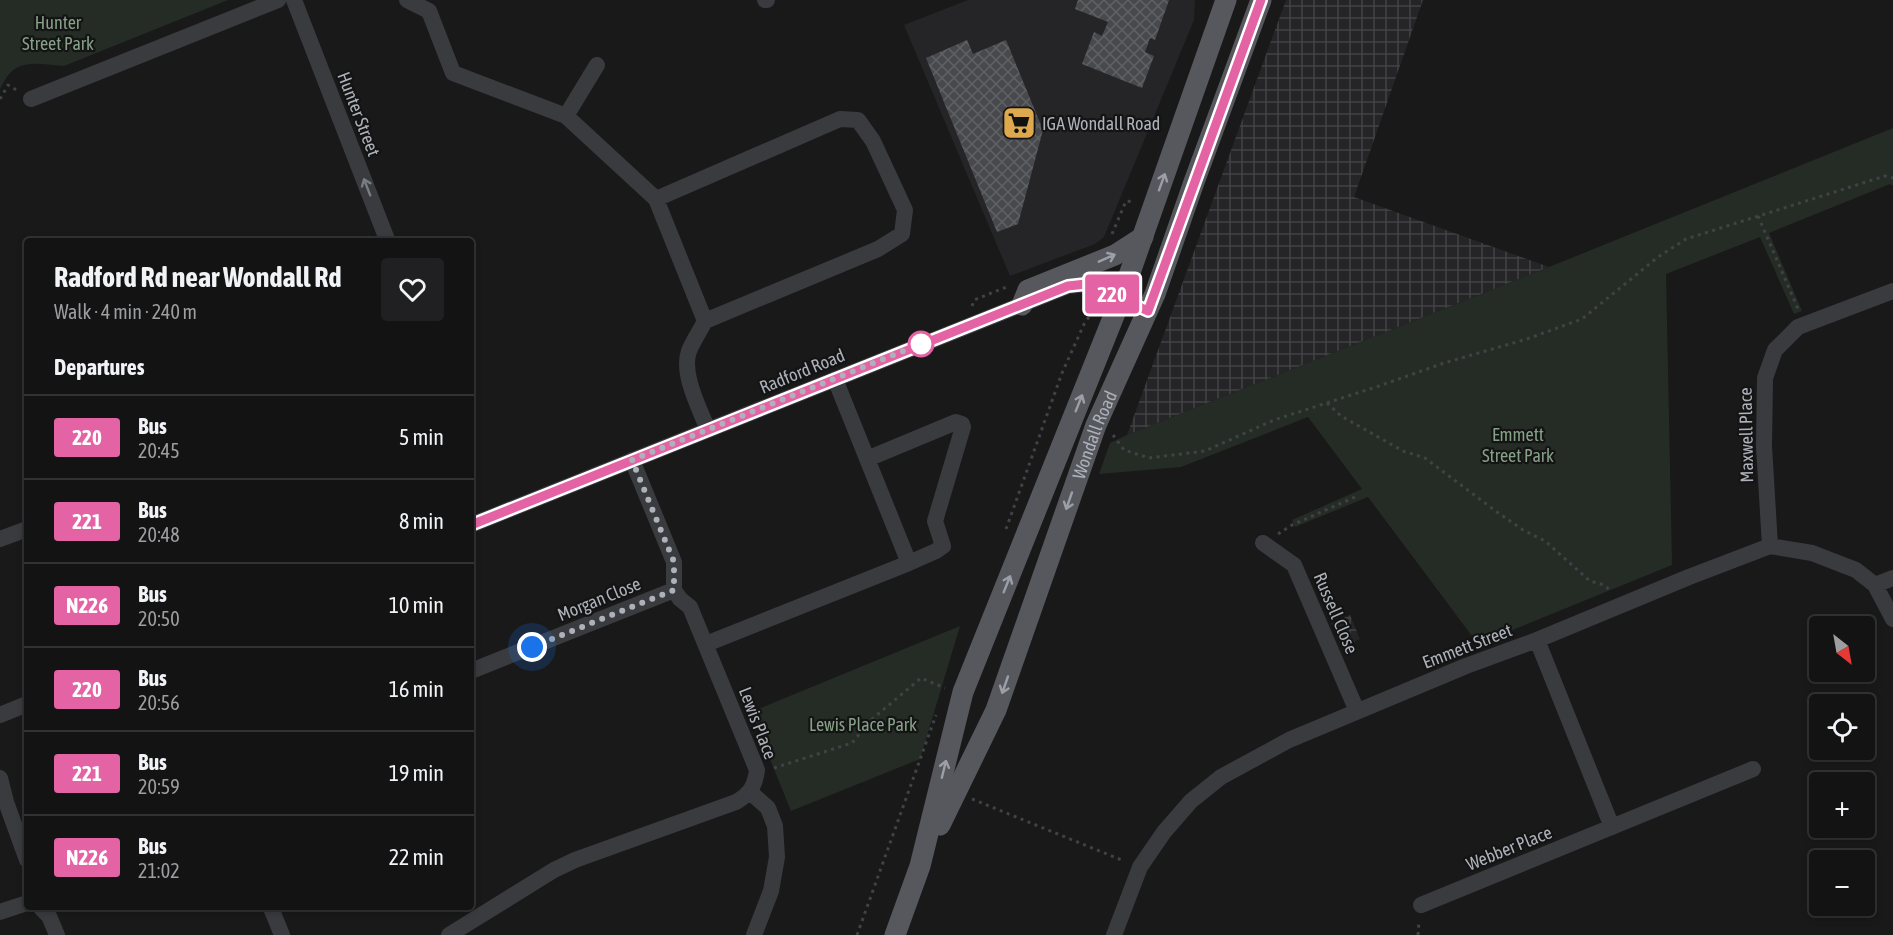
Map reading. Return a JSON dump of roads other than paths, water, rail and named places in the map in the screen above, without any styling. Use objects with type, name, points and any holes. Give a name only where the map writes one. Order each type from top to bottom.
[{"type":"main road","name":"Wondall Road","points":[[895,935],[920,866],[996,710],[1096,425],[1148,311],[1261,0]]},
{"type":"main road","name":"Wondall Road","points":[[920,866],[954,694],[1121,298],[1225,1]]},
{"type":"main road","points":[[1022,305],[1028,290],[1115,255],[1143,237]]},
{"type":"main road","points":[[954,694],[974,710],[996,710]]},
{"type":"street","points":[[31,99],[278,0]]},
{"type":"street","name":"Hunter Street","points":[[294,0],[386,238]]},
{"type":"street","points":[[407,0],[431,6],[453,73],[566,116],[656,199],[705,321]]},
{"type":"street","points":[[566,116],[597,65]]},
{"type":"street","points":[[656,199],[840,119],[858,120],[873,141],[905,210],[902,234],[878,249],[705,321],[689,351],[686,366],[688,378],[708,430]]},
{"type":"street","name":"Radford Road","points":[[474,524],[1068,286],[1086,284],[1148,311]]},
{"type":"street","name":"Maxwell Place","points":[[1770,546],[1764,446],[1765,378],[1775,350],[1804,324],[1893,291]]},
{"type":"street","points":[[835,379],[909,563]]},
{"type":"street","points":[[705,645],[909,563],[943,546],[935,521],[962,424],[956,422],[867,459]]},
{"type":"street","points":[[632,460],[674,562],[674,590]]},
{"type":"street","points":[[0,539],[24,530]]},
{"type":"street","name":"Russell Close","points":[[1263,543],[1294,565],[1357,711]]},
{"type":"street","points":[[1770,546],[1812,553],[1856,570],[1875,585],[1893,619]]},
{"type":"street","name":"Emmett Street","points":[[1114,935],[1140,867],[1164,832],[1191,801],[1221,777],[1289,740],[1357,711],[1770,546]]},
{"type":"street","points":[[1875,585],[1893,578]]},
{"type":"street","name":"Lewis Place","points":[[674,590],[690,607],[757,770],[755,783],[750,792]]},
{"type":"street","name":"Morgan Close","points":[[474,670],[674,590]]},
{"type":"street","points":[[1537,640],[1612,827]]},
{"type":"street","points":[[0,715],[24,705]]},
{"type":"street","name":"Webber Place","points":[[1420,905],[1753,769]]},
{"type":"street","points":[[0,778],[24,852]]},
{"type":"street","points":[[449,935],[554,870],[575,860],[736,802],[750,792],[768,808],[775,826],[777,857],[771,891],[754,935]]},
{"type":"street","points":[[0,912],[24,904]]},
{"type":"street","points":[[43,910],[49,916],[57,935]]},
{"type":"street","points":[[272,910],[282,935]]},
{"type":"place","name":"IGA Wondall Road","points":[[1019,123]]},
{"type":"park label","name":"Hunter Street Park","points":[[58,32]]},
{"type":"park label","name":"Emmett Street Park","points":[[1518,444]]},
{"type":"park label","name":"Lewis Place Park","points":[[863,724]]}]
